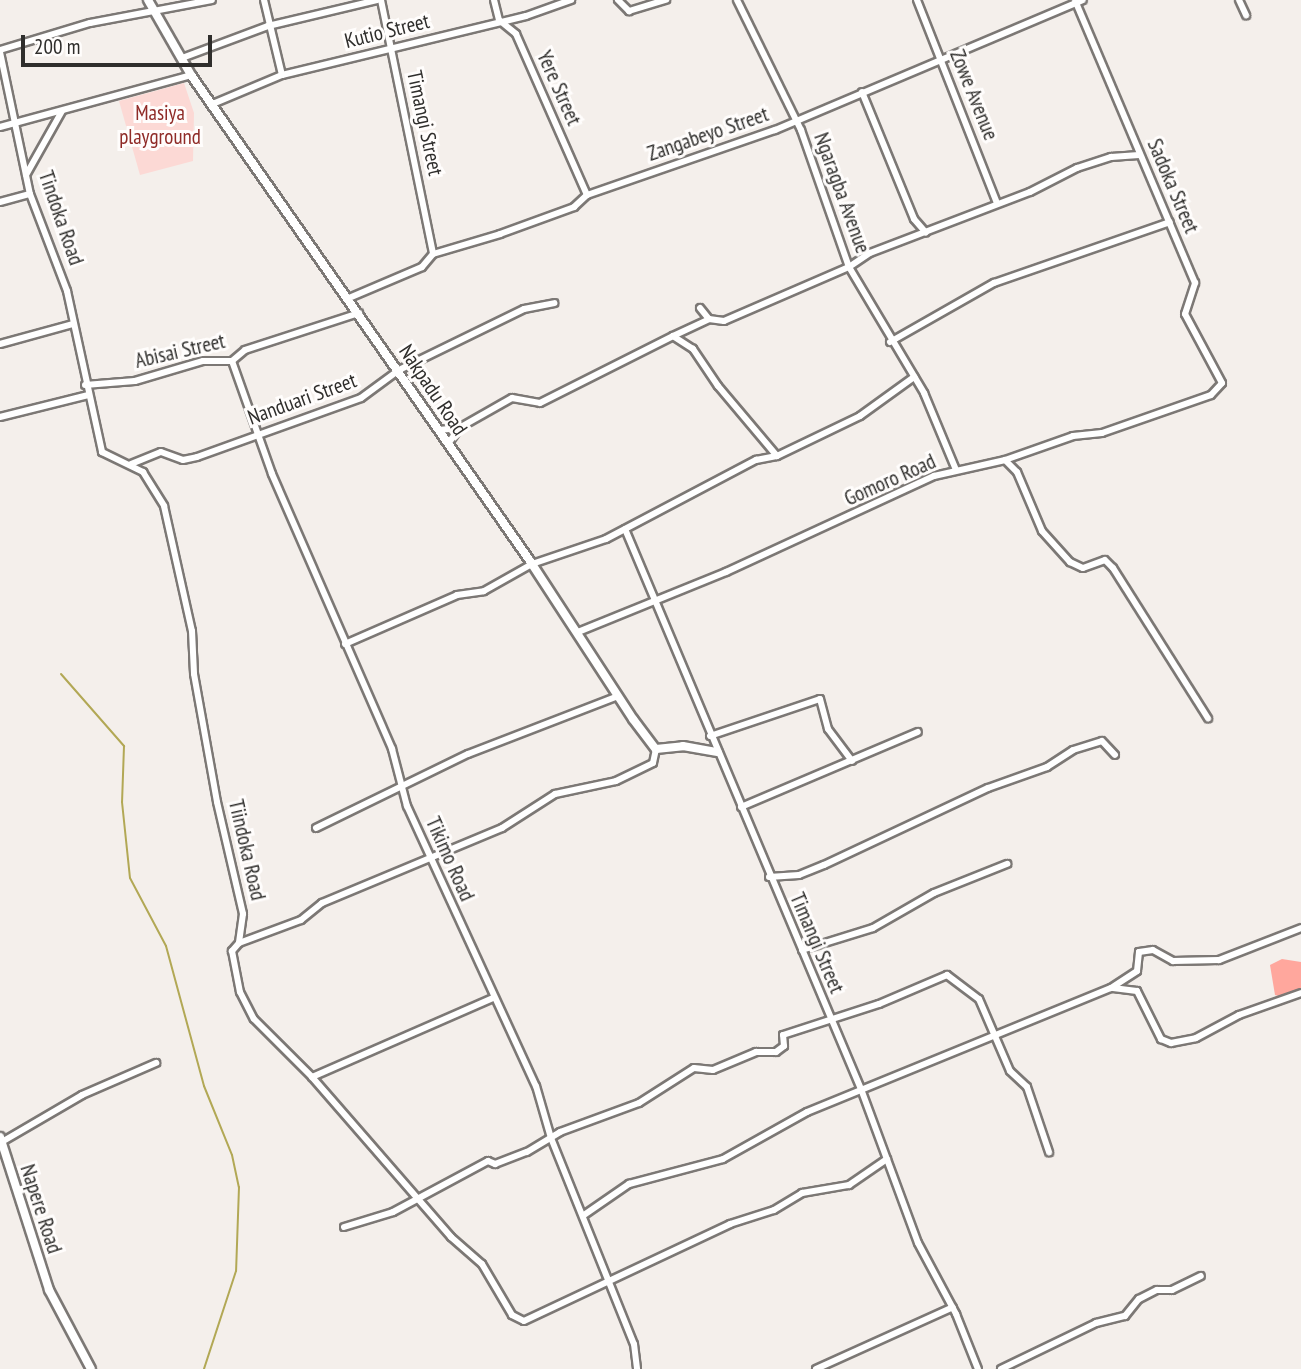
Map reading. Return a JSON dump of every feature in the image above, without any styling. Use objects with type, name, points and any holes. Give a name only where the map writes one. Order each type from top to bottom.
[{"type":"street","name":"Nakpadu Road","points":[[148,0],[191,75],[215,103],[656,749]]},
{"type":"street","points":[[0,51],[90,23],[212,0]]},
{"type":"street","points":[[264,0],[282,75]]},
{"type":"street","points":[[182,58],[272,26],[379,0]]},
{"type":"street","name":"Timangi Street","points":[[379,0],[391,45],[433,254]]},
{"type":"street","name":"Yere Street","points":[[494,0],[499,20],[516,34],[587,195]]},
{"type":"street","name":"Kutio Street","points":[[215,103],[282,75],[571,0]]},
{"type":"street","points":[[618,0],[629,11],[666,0]]},
{"type":"street","name":"Ngaragba Avenue","points":[[737,0],[796,120],[849,267],[870,297],[890,342],[914,377],[956,470]]},
{"type":"street","name":"Zowe Avenue","points":[[916,0],[941,59],[956,108],[998,204]]},
{"type":"street","points":[[1239,0],[1246,15]]},
{"type":"street","name":"Zangabeyo Street","points":[[349,298],[422,267],[433,254],[574,207],[587,195],[687,164],[1078,1]]},
{"type":"street","name":"Sadoka Street","points":[[1078,1],[1118,94],[1139,155],[1195,283],[1185,314],[1222,383]]},
{"type":"street","name":"Tindoka Road","points":[[0,51],[30,194],[67,290],[88,395]]},
{"type":"street","points":[[0,127],[191,75]]},
{"type":"street","points":[[862,92],[914,219],[926,233]]},
{"type":"street","points":[[26,174],[62,111]]},
{"type":"street","points":[[439,430],[459,428],[512,398],[540,403],[698,322],[709,319],[724,321],[849,267],[870,253],[998,204],[1093,162],[1139,155]]},
{"type":"street","points":[[0,202],[30,194]]},
{"type":"street","points":[[890,342],[993,283],[1170,222]]},
{"type":"street","name":"Nanduari Street","points":[[131,464],[162,452],[183,460],[197,457],[361,398],[399,370],[524,309],[554,303]]},
{"type":"street","points":[[698,322],[700,310],[709,319]]},
{"type":"street","name":"Abisai Street","points":[[85,384],[135,381],[203,361],[232,361],[244,350],[359,313]]},
{"type":"street","points":[[0,344],[73,324]]},
{"type":"street","points":[[673,336],[693,349],[718,386],[777,456]]},
{"type":"street","name":"Tikimo Road","points":[[232,361],[256,435],[392,749],[400,786],[536,1086],[551,1138],[634,1344],[637,1369]]},
{"type":"street","points":[[345,644],[457,595],[484,591],[532,564],[625,529],[756,460],[777,456],[860,416],[914,377]]},
{"type":"street","name":"Gomoro Road","points":[[578,632],[956,470],[1005,460],[1210,395],[1222,383]]},
{"type":"street","points":[[0,417],[88,395]]},
{"type":"street","name":"Tiindoka Road","points":[[88,395],[102,452],[131,464],[155,487],[164,506],[192,631],[194,674],[217,802],[243,914],[239,943],[232,951],[240,992],[254,1019],[313,1077],[417,1199],[482,1264],[512,1315],[524,1321],[609,1280]]},
{"type":"street","points":[[448,444],[459,428]]},
{"type":"street","points":[[1005,460],[1017,472],[1042,531],[1070,562],[1083,568],[1105,560],[1113,568],[1208,718]]},
{"type":"street","name":"Timangi Street","points":[[625,529],[769,877],[861,1089],[918,1243],[953,1307],[978,1369]]},
{"type":"street","points":[[316,828],[381,800],[400,786],[468,754],[618,696]]},
{"type":"street","points":[[710,736],[820,699],[828,730],[852,761]]},
{"type":"street","points":[[741,807],[918,732]]},
{"type":"street","points":[[769,877],[799,875],[824,865],[988,788],[1047,767],[1073,750],[1102,741],[1115,755]]},
{"type":"street","points":[[239,943],[301,920],[322,903],[502,828],[555,794],[616,781],[653,763],[656,749],[683,746],[717,752]]},
{"type":"street","points":[[802,950],[873,928],[934,893],[1007,864]]},
{"type":"street","points":[[584,1215],[621,1188],[723,1159],[807,1112],[994,1037],[1027,1020],[1054,1014],[1111,989],[1137,971],[1136,957],[1147,949],[1173,961],[1219,960],[1301,928]]},
{"type":"street","points":[[344,1227],[417,1199],[488,1161],[495,1164],[527,1153],[551,1138],[650,1098],[694,1068],[713,1070],[757,1052],[776,1052],[784,1046],[783,1035],[947,975],[979,999],[1010,1071],[1027,1087],[1049,1152]]},
{"type":"street","points":[[1111,989],[1137,991],[1161,1039],[1171,1043],[1196,1038],[1239,1015],[1301,993]]},
{"type":"street","points":[[313,1077],[494,998]]},
{"type":"street","points":[[0,1141],[82,1095],[156,1063]]},
{"type":"street","name":"Napere Road","points":[[0,1141],[49,1290],[92,1369]]},
{"type":"street","points":[[609,1280],[802,1193],[849,1185],[887,1159]]},
{"type":"street","points":[[1001,1369],[1096,1322],[1125,1316],[1139,1299],[1157,1290],[1172,1290],[1201,1276]]},
{"type":"street","points":[[816,1369],[953,1307]]},
{"type":"green space","name":"Masiya playground","points":[[184,83],[194,113],[193,161],[140,175],[119,101]]},
{"type":"shaded area","points":[[1282,959],[1301,962],[1301,990],[1282,997],[1275,995],[1270,965]]},
{"type":"waterway","points":[[61,674],[124,746],[122,802],[130,878],[166,946],[204,1086],[232,1155],[239,1187],[236,1271],[204,1369]]}]
